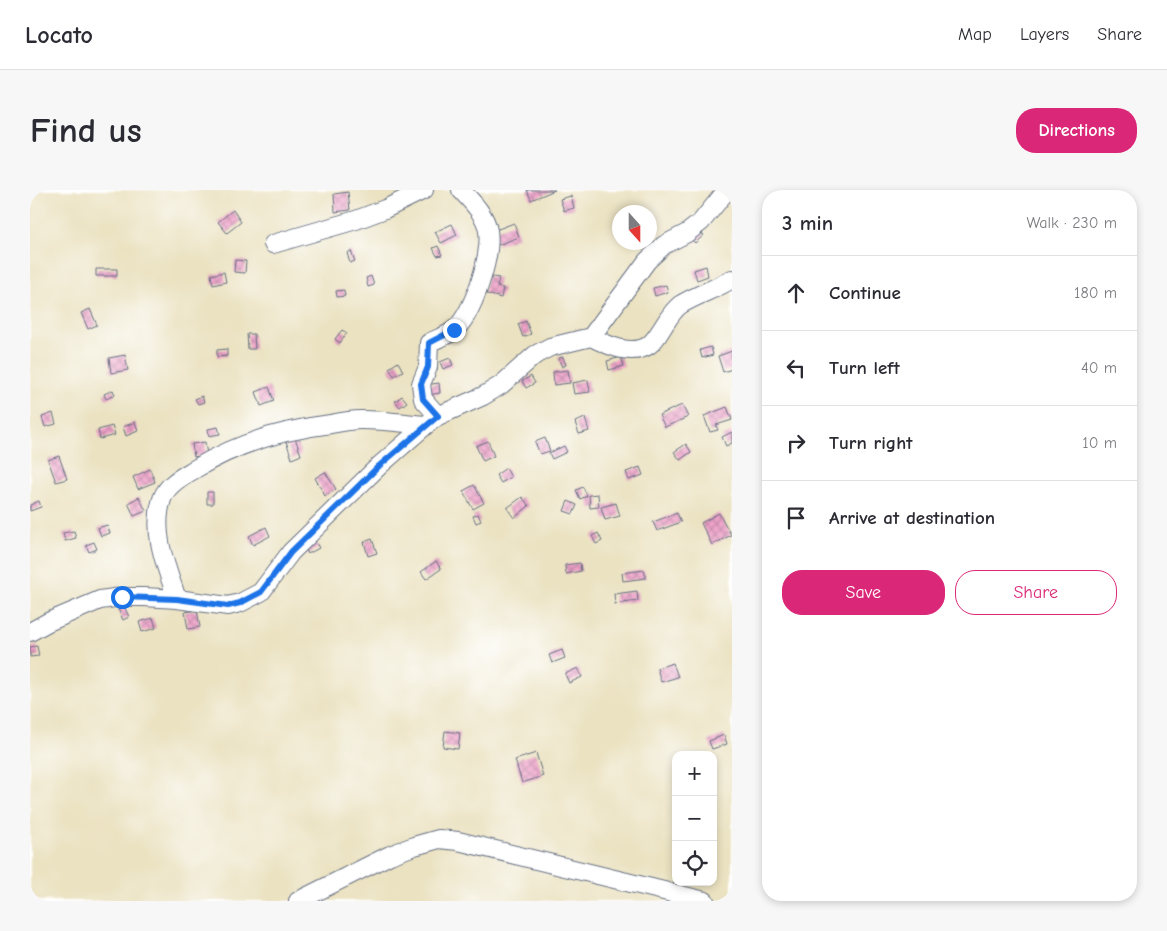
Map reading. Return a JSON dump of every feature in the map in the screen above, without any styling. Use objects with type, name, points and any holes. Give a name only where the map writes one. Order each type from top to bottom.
[{"type":"street","points":[[273,244],[356,220],[424,190]]},
{"type":"street","points":[[432,420],[423,399],[421,384],[428,367],[429,343],[454,330],[469,310],[480,283],[486,258],[488,231],[473,202],[461,190]]},
{"type":"street","points":[[30,632],[48,622],[100,600],[122,597],[177,599],[228,606],[240,603],[261,592],[291,552],[379,466],[432,420],[483,396],[501,385],[535,355],[550,347],[591,337],[647,261],[664,245],[688,233],[701,222],[727,190]]},
{"type":"street","points":[[591,337],[606,345],[617,348],[634,350],[646,347],[651,343],[671,314],[680,306],[732,279]]},
{"type":"street","points":[[177,599],[159,546],[159,510],[164,494],[174,483],[228,450],[270,434],[303,427],[360,420],[432,420]]},
{"type":"street","points":[[298,901],[390,855],[414,846],[439,840],[458,841],[705,901]]},
{"type":"building","points":[[527,190],[555,190],[531,200]]},
{"type":"building","points":[[348,192],[350,210],[335,212],[334,194]]},
{"type":"building","points":[[571,196],[574,208],[564,211],[560,199]]},
{"type":"building","points":[[233,210],[241,222],[227,233],[218,222]]},
{"type":"building","points":[[514,223],[519,237],[498,245],[493,231]]},
{"type":"building","points":[[452,224],[457,235],[441,243],[435,232]]},
{"type":"building","points":[[699,230],[704,235],[695,243],[690,238]]},
{"type":"building","points":[[438,246],[442,255],[437,256],[433,248]]},
{"type":"building","points":[[351,251],[355,261],[350,263],[347,253]]},
{"type":"building","points":[[235,260],[246,261],[245,273],[234,272]]},
{"type":"building","points":[[706,266],[708,276],[697,280],[694,270]]},
{"type":"building","points":[[96,269],[117,269],[117,276],[96,276]]},
{"type":"building","points":[[224,272],[226,282],[213,285],[211,275]]},
{"type":"building","points":[[371,276],[374,285],[368,287],[366,278]]},
{"type":"building","points":[[487,276],[499,278],[497,287],[503,288],[501,298],[484,293]]},
{"type":"building","points":[[666,285],[668,292],[655,296],[653,288]]},
{"type":"building","points":[[344,290],[345,296],[337,297],[336,291]]},
{"type":"building","points":[[90,309],[97,325],[88,329],[81,313]]},
{"type":"building","points":[[526,321],[531,334],[523,337],[518,324]]},
{"type":"building","points":[[342,330],[347,333],[340,343],[335,339]]},
{"type":"building","points":[[247,334],[254,334],[255,349],[248,349]]},
{"type":"building","points":[[711,347],[713,355],[702,358],[700,350]]},
{"type":"building","points":[[227,349],[227,356],[217,357],[217,350]]},
{"type":"building","points":[[732,351],[732,369],[723,372],[718,356]]},
{"type":"building","points":[[125,355],[128,370],[111,373],[109,358]]},
{"type":"building","points":[[563,357],[566,365],[562,367],[558,358]]},
{"type":"building","points":[[621,357],[624,366],[609,370],[607,361]]},
{"type":"building","points":[[450,358],[453,365],[443,369],[440,362]]},
{"type":"building","points":[[398,362],[403,371],[394,376],[389,368]]},
{"type":"building","points":[[568,370],[570,383],[554,385],[553,372]]},
{"type":"building","points":[[531,376],[535,383],[526,388],[522,381]]},
{"type":"building","points":[[588,380],[590,392],[574,394],[572,383]]},
{"type":"building","points":[[439,383],[440,393],[427,395],[425,385]]},
{"type":"building","points":[[269,387],[274,401],[261,406],[256,392]]},
{"type":"building","points":[[113,390],[115,395],[106,399],[104,394]]},
{"type":"building","points":[[202,396],[204,402],[198,404],[195,399]]},
{"type":"building","points":[[402,396],[407,402],[400,407],[395,401]]},
{"type":"building","points":[[682,405],[688,417],[665,427],[659,415]]},
{"type":"building","points":[[727,407],[732,420],[716,425],[718,430],[710,432],[704,416]]},
{"type":"building","points":[[53,413],[56,424],[45,427],[42,417]]},
{"type":"building","points":[[585,418],[589,431],[579,434],[575,422]]},
{"type":"building","points":[[135,422],[138,431],[126,436],[123,427]]},
{"type":"building","points":[[112,426],[115,435],[100,439],[98,430]]},
{"type":"building","points":[[218,427],[220,434],[209,436],[208,429]]},
{"type":"building","points":[[732,432],[732,443],[726,446],[722,437]]},
{"type":"building","points":[[294,435],[301,455],[292,459],[285,438]]},
{"type":"building","points":[[545,438],[550,451],[540,454],[535,442]]},
{"type":"building","points":[[488,441],[494,456],[483,461],[476,446]]},
{"type":"building","points":[[205,442],[207,455],[194,457],[192,444]]},
{"type":"building","points":[[686,444],[691,452],[680,460],[674,452]]},
{"type":"building","points":[[564,446],[567,452],[552,459],[549,453]]},
{"type":"building","points":[[59,456],[67,479],[56,482],[48,460]]},
{"type":"building","points":[[640,467],[643,475],[629,480],[626,472]]},
{"type":"building","points":[[506,468],[511,477],[501,483],[496,475]]},
{"type":"building","points":[[150,469],[155,482],[138,489],[133,477]]},
{"type":"building","points":[[325,472],[336,489],[325,496],[315,478]]},
{"type":"building","points":[[474,485],[484,503],[473,509],[463,491]]},
{"type":"building","points":[[583,487],[587,496],[580,499],[576,490]]},
{"type":"building","points":[[207,492],[213,492],[213,504],[207,504]]},
{"type":"building","points":[[598,494],[599,507],[590,508],[589,495]]},
{"type":"building","points":[[139,497],[146,511],[134,516],[128,503]]},
{"type":"building","points":[[522,497],[529,506],[514,518],[507,508]]},
{"type":"building","points":[[39,501],[41,507],[30,511],[30,505]]},
{"type":"building","points":[[568,501],[577,505],[573,514],[564,511]]},
{"type":"building","points":[[616,503],[620,516],[605,520],[601,507]]},
{"type":"building","points":[[677,513],[681,522],[657,531],[653,522]]},
{"type":"building","points":[[719,513],[731,535],[712,545],[701,523]]},
{"type":"building","points":[[478,514],[481,521],[476,523],[473,516]]},
{"type":"building","points":[[107,525],[110,533],[101,536],[98,528]]},
{"type":"building","points":[[266,527],[270,536],[253,545],[249,536]]},
{"type":"building","points":[[74,531],[76,538],[65,541],[63,533]]},
{"type":"building","points":[[598,533],[602,541],[596,544],[592,536]]},
{"type":"building","points":[[372,539],[377,553],[368,556],[364,542]]},
{"type":"building","points":[[315,541],[319,548],[308,554],[305,547]]},
{"type":"building","points":[[94,542],[97,549],[89,552],[86,545]]},
{"type":"building","points":[[436,561],[441,569],[426,579],[421,572]]},
{"type":"building","points":[[580,563],[581,571],[566,574],[565,565]]},
{"type":"building","points":[[644,570],[646,578],[623,581],[622,573]]},
{"type":"building","points":[[637,591],[638,601],[615,604],[614,594]]},
{"type":"building","points":[[124,606],[129,617],[123,620],[118,609]]},
{"type":"building","points":[[197,610],[200,627],[188,629],[185,612]]},
{"type":"building","points":[[153,618],[156,628],[142,632],[139,622]]},
{"type":"building","points":[[37,646],[39,656],[30,657],[30,647]]},
{"type":"building","points":[[562,650],[565,658],[552,663],[549,655]]},
{"type":"building","points":[[673,663],[678,677],[661,682],[657,668]]},
{"type":"building","points":[[578,668],[582,677],[569,683],[565,674]]},
{"type":"building","points":[[445,731],[460,733],[458,749],[443,747]]},
{"type":"building","points":[[724,735],[727,744],[712,749],[709,741]]},
{"type":"building","points":[[536,753],[543,776],[522,783],[515,760]]},
{"type":"route","points":[[122,597],[177,599],[228,606],[240,603],[261,592],[291,552],[379,466],[438,416],[423,399],[421,384],[428,367],[429,343],[454,330]]}]
